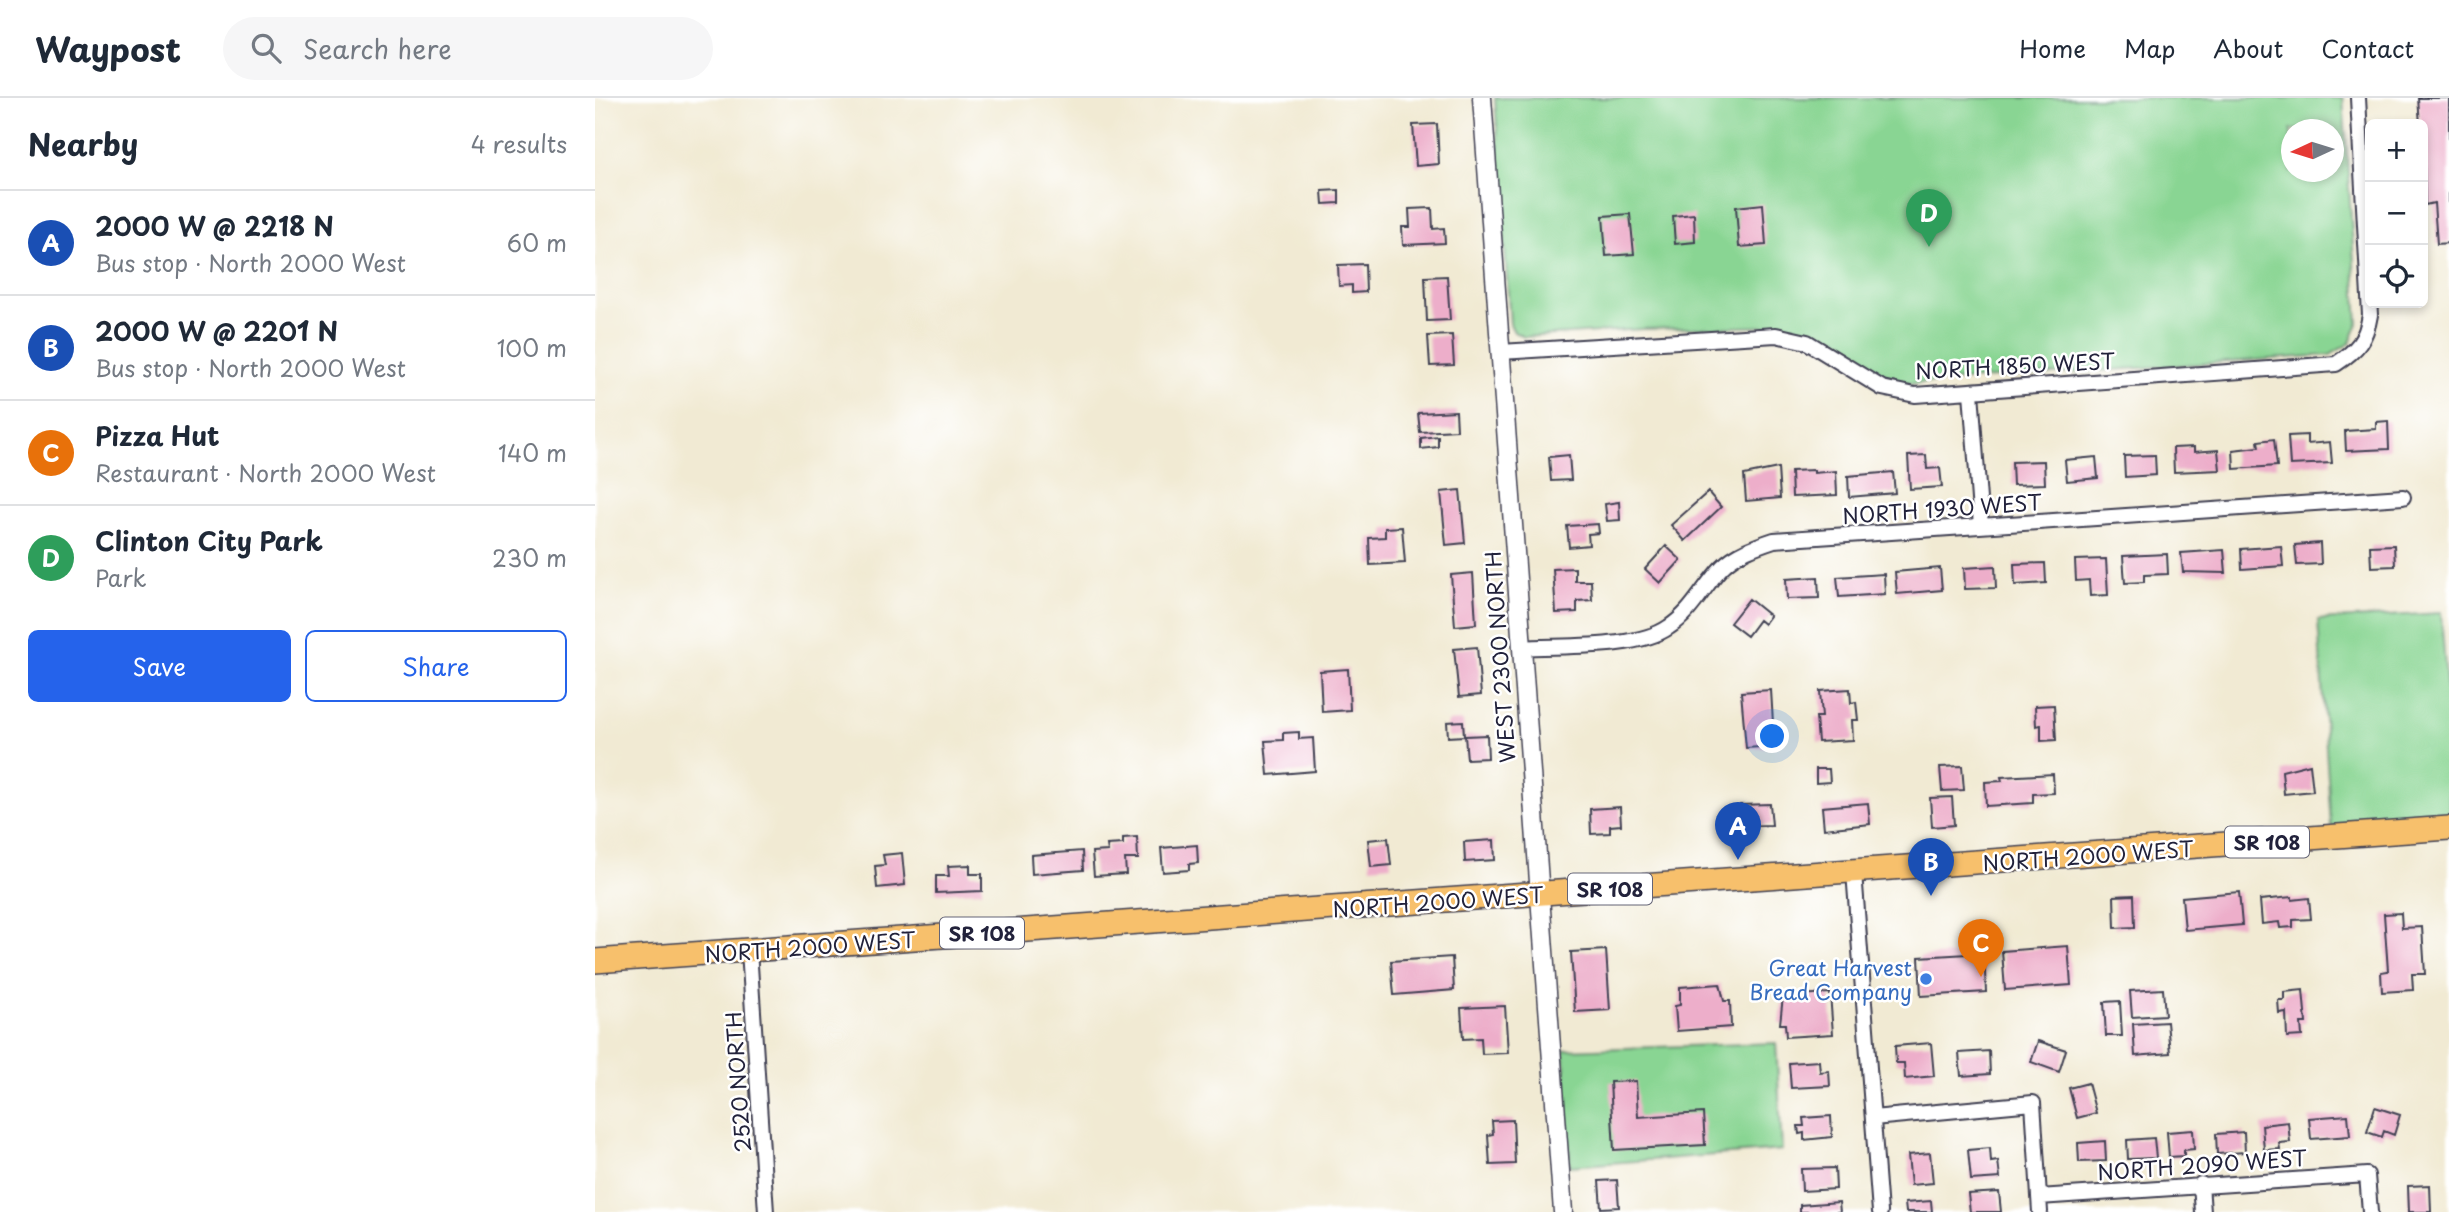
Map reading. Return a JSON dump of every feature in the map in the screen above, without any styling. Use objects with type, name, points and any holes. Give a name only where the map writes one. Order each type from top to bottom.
[{"type":"main road","name":"NORTH 2000 WEST","points":[[595,961],[2449,828]]},
{"type":"street","name":"WEST 2300 NORTH","points":[[1482,98],[1563,1212]]},
{"type":"street","name":"NORTH 1850 WEST","points":[[1500,352],[1776,335],[1807,342],[1882,388],[1915,395],[2336,364],[2355,351],[2367,335],[2371,315],[2358,98]]},
{"type":"street","points":[[1971,391],[1981,526]]},
{"type":"street","name":"NORTH 1930 WEST","points":[[1521,648],[1635,640],[1667,629],[1693,607],[1723,566],[1747,550],[1774,540],[2403,497]]},
{"type":"street","points":[[1854,872],[1879,1212]]},
{"type":"street","name":"2520 NORTH","points":[[749,950],[766,1212]]},
{"type":"street","points":[[1873,1118],[2033,1103],[2040,1212]]},
{"type":"street","name":"NORTH 2090 WEST","points":[[2039,1197],[2201,1184],[2367,1175],[2370,1212]]},
{"type":"street","points":[[2201,1184],[2203,1212]]},
{"type":"green space","points":[[1495,98],[2343,98],[2358,323],[2350,343],[2330,355],[1909,384],[1882,376],[1818,337],[1786,326],[1642,329],[1524,337],[1514,332],[1510,324]]},
{"type":"green space","points":[[2441,613],[2449,722],[2449,819],[2331,827],[2318,620]]},
{"type":"green space","points":[[1776,1043],[1782,1150],[1570,1166],[1564,1050]]},
{"type":"building","points":[[2418,98],[2449,98],[2449,243],[2437,244],[2434,203],[2428,204],[2428,119],[2420,119]]},
{"type":"building","points":[[1437,124],[1439,164],[1416,166],[1413,125]]},
{"type":"building","points":[[1339,190],[1339,203],[1323,204],[1322,191]]},
{"type":"building","points":[[1763,204],[1766,245],[1739,247],[1736,207]]},
{"type":"building","points":[[1432,208],[1433,229],[1444,228],[1445,243],[1403,245],[1402,227],[1410,227],[1409,209]]},
{"type":"building","points":[[1630,214],[1634,254],[1606,256],[1603,216]]},
{"type":"building","points":[[1694,214],[1695,242],[1675,244],[1673,216]]},
{"type":"building","points":[[1365,264],[1366,292],[1352,293],[1352,285],[1339,286],[1338,265]]},
{"type":"building","points":[[1447,276],[1450,320],[1427,321],[1425,277]]},
{"type":"building","points":[[1452,335],[1454,365],[1430,366],[1428,336]]},
{"type":"building","points":[[1456,411],[1457,430],[1420,432],[1418,413]]},
{"type":"building","points":[[2388,421],[2389,449],[2346,451],[2345,431],[2376,429],[2376,422]]},
{"type":"building","points":[[2307,435],[2307,444],[2330,442],[2332,463],[2290,465],[2288,436]]},
{"type":"building","points":[[1438,436],[1438,447],[1421,449],[1421,438]]},
{"type":"building","points":[[2274,439],[2277,466],[2234,469],[2233,450],[2259,447],[2258,441]]},
{"type":"building","points":[[2194,447],[2194,452],[2218,450],[2220,470],[2174,472],[2173,448]]},
{"type":"building","points":[[1569,455],[1571,480],[1551,481],[1549,457]]},
{"type":"building","points":[[1926,455],[1927,469],[1940,468],[1942,487],[1910,489],[1908,456]]},
{"type":"building","points":[[2155,455],[2156,475],[2125,477],[2124,456]]},
{"type":"building","points":[[2096,457],[2098,478],[2067,481],[2065,460]]},
{"type":"building","points":[[2044,461],[2045,484],[2013,485],[2012,462]]},
{"type":"building","points":[[1778,468],[1780,498],[1746,501],[1744,475]]},
{"type":"building","points":[[1814,470],[1814,473],[1836,471],[1837,495],[1792,497],[1791,471]]},
{"type":"building","points":[[1893,472],[1895,493],[1849,497],[1848,476]]},
{"type":"building","points":[[1460,490],[1465,543],[1446,545],[1441,492]]},
{"type":"building","points":[[1708,492],[1721,507],[1685,541],[1671,525]]},
{"type":"building","points":[[1619,502],[1620,520],[1607,521],[1605,504]]},
{"type":"building","points":[[1598,524],[1599,533],[1588,534],[1589,545],[1569,547],[1567,526]]},
{"type":"building","points":[[1402,527],[1405,563],[1370,565],[1369,538],[1385,537],[1385,528]]},
{"type":"building","points":[[2320,543],[2321,564],[2297,565],[2295,545]]},
{"type":"building","points":[[2394,545],[2395,566],[2371,567],[2370,546]]},
{"type":"building","points":[[1666,546],[1681,560],[1660,583],[1645,569]]},
{"type":"building","points":[[2281,546],[2283,566],[2242,569],[2241,549]]},
{"type":"building","points":[[2224,550],[2226,573],[2183,572],[2181,553]]},
{"type":"building","points":[[2167,554],[2168,574],[2144,575],[2144,582],[2125,583],[2123,556]]},
{"type":"building","points":[[2106,559],[2108,595],[2090,596],[2089,580],[2076,581],[2075,560]]},
{"type":"building","points":[[2045,563],[2046,583],[2015,585],[2014,564]]},
{"type":"building","points":[[1995,566],[1996,588],[1965,589],[1964,568]]},
{"type":"building","points":[[1575,568],[1575,581],[1591,581],[1592,600],[1577,601],[1577,612],[1556,613],[1553,569]]},
{"type":"building","points":[[1940,568],[1942,590],[1897,594],[1895,572]]},
{"type":"building","points":[[1473,573],[1476,624],[1455,626],[1451,575]]},
{"type":"building","points":[[1884,574],[1885,594],[1839,597],[1837,577]]},
{"type":"building","points":[[1818,577],[1819,598],[1787,599],[1786,579]]},
{"type":"building","points":[[1749,599],[1770,616],[1764,624],[1759,620],[1747,636],[1730,623]]},
{"type":"building","points":[[1477,647],[1481,695],[1459,697],[1454,649]]},
{"type":"building","points":[[1348,669],[1350,710],[1322,712],[1320,671]]},
{"type":"building","points":[[1850,689],[1851,703],[1856,702],[1858,720],[1852,720],[1853,740],[1818,742],[1816,717],[1822,717],[1820,691]]},
{"type":"building","points":[[1771,690],[1773,723],[1765,724],[1766,731],[1774,730],[1775,746],[1746,748],[1741,692]]},
{"type":"building","points":[[2054,705],[2056,740],[2041,741],[2041,725],[2036,726],[2035,706]]},
{"type":"building","points":[[1463,721],[1464,736],[1448,737],[1447,722]]},
{"type":"building","points":[[1299,732],[1299,739],[1313,738],[1315,771],[1268,775],[1265,741],[1283,740],[1283,733]]},
{"type":"building","points":[[1487,735],[1488,758],[1467,759],[1465,736]]},
{"type":"building","points":[[2310,764],[2313,791],[2284,794],[2282,771]]},
{"type":"building","points":[[1962,766],[1964,790],[1942,791],[1940,767]]},
{"type":"building","points":[[1816,769],[1829,769],[1830,782],[1816,783]]},
{"type":"building","points":[[2053,774],[2054,793],[2033,794],[2033,803],[1986,806],[1985,782],[2002,781],[2001,777]]},
{"type":"building","points":[[1952,797],[1954,825],[1932,827],[1930,798]]},
{"type":"building","points":[[1868,803],[1870,824],[1824,829],[1822,807]]},
{"type":"building","points":[[1770,804],[1772,825],[1741,826],[1740,805]]},
{"type":"building","points":[[1620,807],[1621,825],[1610,826],[1610,833],[1591,834],[1590,809]]},
{"type":"building","points":[[1137,837],[1138,859],[1125,859],[1126,874],[1094,876],[1092,852],[1108,851],[1107,845],[1123,844],[1123,838]]},
{"type":"building","points":[[1388,838],[1391,865],[1371,867],[1368,840]]},
{"type":"building","points":[[1494,840],[1495,860],[1465,862],[1464,842]]},
{"type":"building","points":[[1197,845],[1198,863],[1189,864],[1189,870],[1163,872],[1161,848]]},
{"type":"building","points":[[1082,851],[1083,870],[1032,874],[1031,855]]},
{"type":"building","points":[[902,853],[905,885],[877,888],[875,866],[885,865],[883,855]]},
{"type":"building","points":[[970,865],[970,874],[982,874],[982,891],[936,893],[936,876],[949,876],[948,866]]},
{"type":"building","points":[[2239,892],[2242,925],[2185,930],[2182,897]]},
{"type":"building","points":[[2134,895],[2135,927],[2115,928],[2114,896]]},
{"type":"building","points":[[2292,897],[2292,900],[2309,898],[2311,919],[2293,920],[2293,927],[2280,928],[2279,922],[2262,924],[2260,900]]},
{"type":"building","points":[[2401,913],[2402,928],[2422,927],[2425,974],[2412,974],[2413,990],[2382,992],[2381,972],[2388,971],[2384,914]]},
{"type":"building","points":[[2068,946],[2071,985],[2005,990],[2002,951]]},
{"type":"building","points":[[1606,950],[1610,1010],[1575,1012],[1571,952]]},
{"type":"building","points":[[1984,953],[1986,992],[1921,996],[1919,957]]},
{"type":"building","points":[[1452,957],[1454,990],[1394,995],[1391,961]]},
{"type":"building","points":[[1720,984],[1724,1001],[1730,1001],[1731,1027],[1677,1031],[1675,1006],[1680,1005],[1680,987]]},
{"type":"building","points":[[2163,989],[2165,1015],[2132,1017],[2130,991]]},
{"type":"building","points":[[2303,990],[2306,1023],[2301,1023],[2302,1036],[2287,1037],[2286,1012],[2279,1013],[2278,1000],[2284,1000],[2284,992]]},
{"type":"building","points":[[1830,993],[1833,1034],[1786,1037],[1785,1024],[1780,1024],[1783,996]]},
{"type":"building","points":[[2120,1001],[2122,1036],[2106,1036],[2104,1002]]},
{"type":"building","points":[[1505,1006],[1508,1053],[1482,1054],[1481,1038],[1463,1039],[1461,1008]]},
{"type":"building","points":[[2167,1022],[2170,1053],[2135,1056],[2133,1024]]},
{"type":"building","points":[[2038,1041],[2066,1050],[2059,1072],[2031,1062]]},
{"type":"building","points":[[1931,1043],[1934,1076],[1905,1079],[1904,1063],[1896,1063],[1895,1046]]},
{"type":"building","points":[[1989,1051],[1990,1074],[1961,1076],[1959,1053]]},
{"type":"building","points":[[1819,1061],[1820,1072],[1829,1071],[1830,1086],[1791,1088],[1789,1063]]},
{"type":"building","points":[[1636,1081],[1638,1117],[1703,1113],[1705,1145],[1614,1150],[1610,1082]]},
{"type":"building","points":[[2088,1083],[2096,1113],[2077,1118],[2069,1088]]},
{"type":"building","points":[[2375,1107],[2400,1115],[2394,1135],[2384,1131],[2382,1137],[2367,1132]]},
{"type":"building","points":[[2348,1115],[2350,1136],[2311,1139],[2309,1118]]},
{"type":"building","points":[[1831,1116],[1832,1137],[1804,1140],[1804,1133],[1799,1134],[1798,1126],[1804,1126],[1803,1118]]},
{"type":"building","points":[[1513,1120],[1515,1164],[1490,1165],[1488,1135],[1493,1134],[1492,1121]]},
{"type":"building","points":[[2288,1122],[2290,1142],[2279,1143],[2280,1149],[2264,1150],[2262,1125]]},
{"type":"building","points":[[2193,1130],[2194,1149],[2184,1150],[2184,1156],[2169,1157],[2167,1132]]},
{"type":"building","points":[[2244,1132],[2245,1152],[2217,1154],[2216,1134]]},
{"type":"building","points":[[2154,1138],[2156,1158],[2128,1159],[2127,1140]]},
{"type":"building","points":[[2105,1141],[2106,1161],[2079,1162],[2078,1143]]},
{"type":"building","points":[[1990,1148],[1991,1162],[1998,1161],[2000,1178],[1971,1180],[1968,1150]]},
{"type":"building","points":[[1930,1153],[1933,1183],[1911,1185],[1908,1155]]},
{"type":"building","points":[[1835,1168],[1836,1189],[1802,1191],[1801,1169]]},
{"type":"building","points":[[1617,1180],[1619,1207],[1601,1208],[1599,1181]]},
{"type":"building","points":[[2430,1185],[2431,1212],[2409,1212],[2408,1186]]},
{"type":"building","points":[[1999,1192],[2001,1212],[1970,1212],[1968,1194]]},
{"type":"building","points":[[1931,1201],[1932,1212],[1906,1212],[1905,1203]]},
{"type":"building","points":[[1839,1202],[1840,1212],[1800,1212],[1800,1205]]},
{"type":"place","name":"Clinton City Park","points":[[1929,247]]},
{"type":"place","name":"2000 W @ 2218 N","points":[[1738,860]]},
{"type":"place","name":"2000 W @ 2201 N","points":[[1931,896]]},
{"type":"place","name":"Pizza Hut","points":[[1981,977]]},
{"type":"place","name":"Great Harvest Bread Company","points":[[1926,979]]}]
